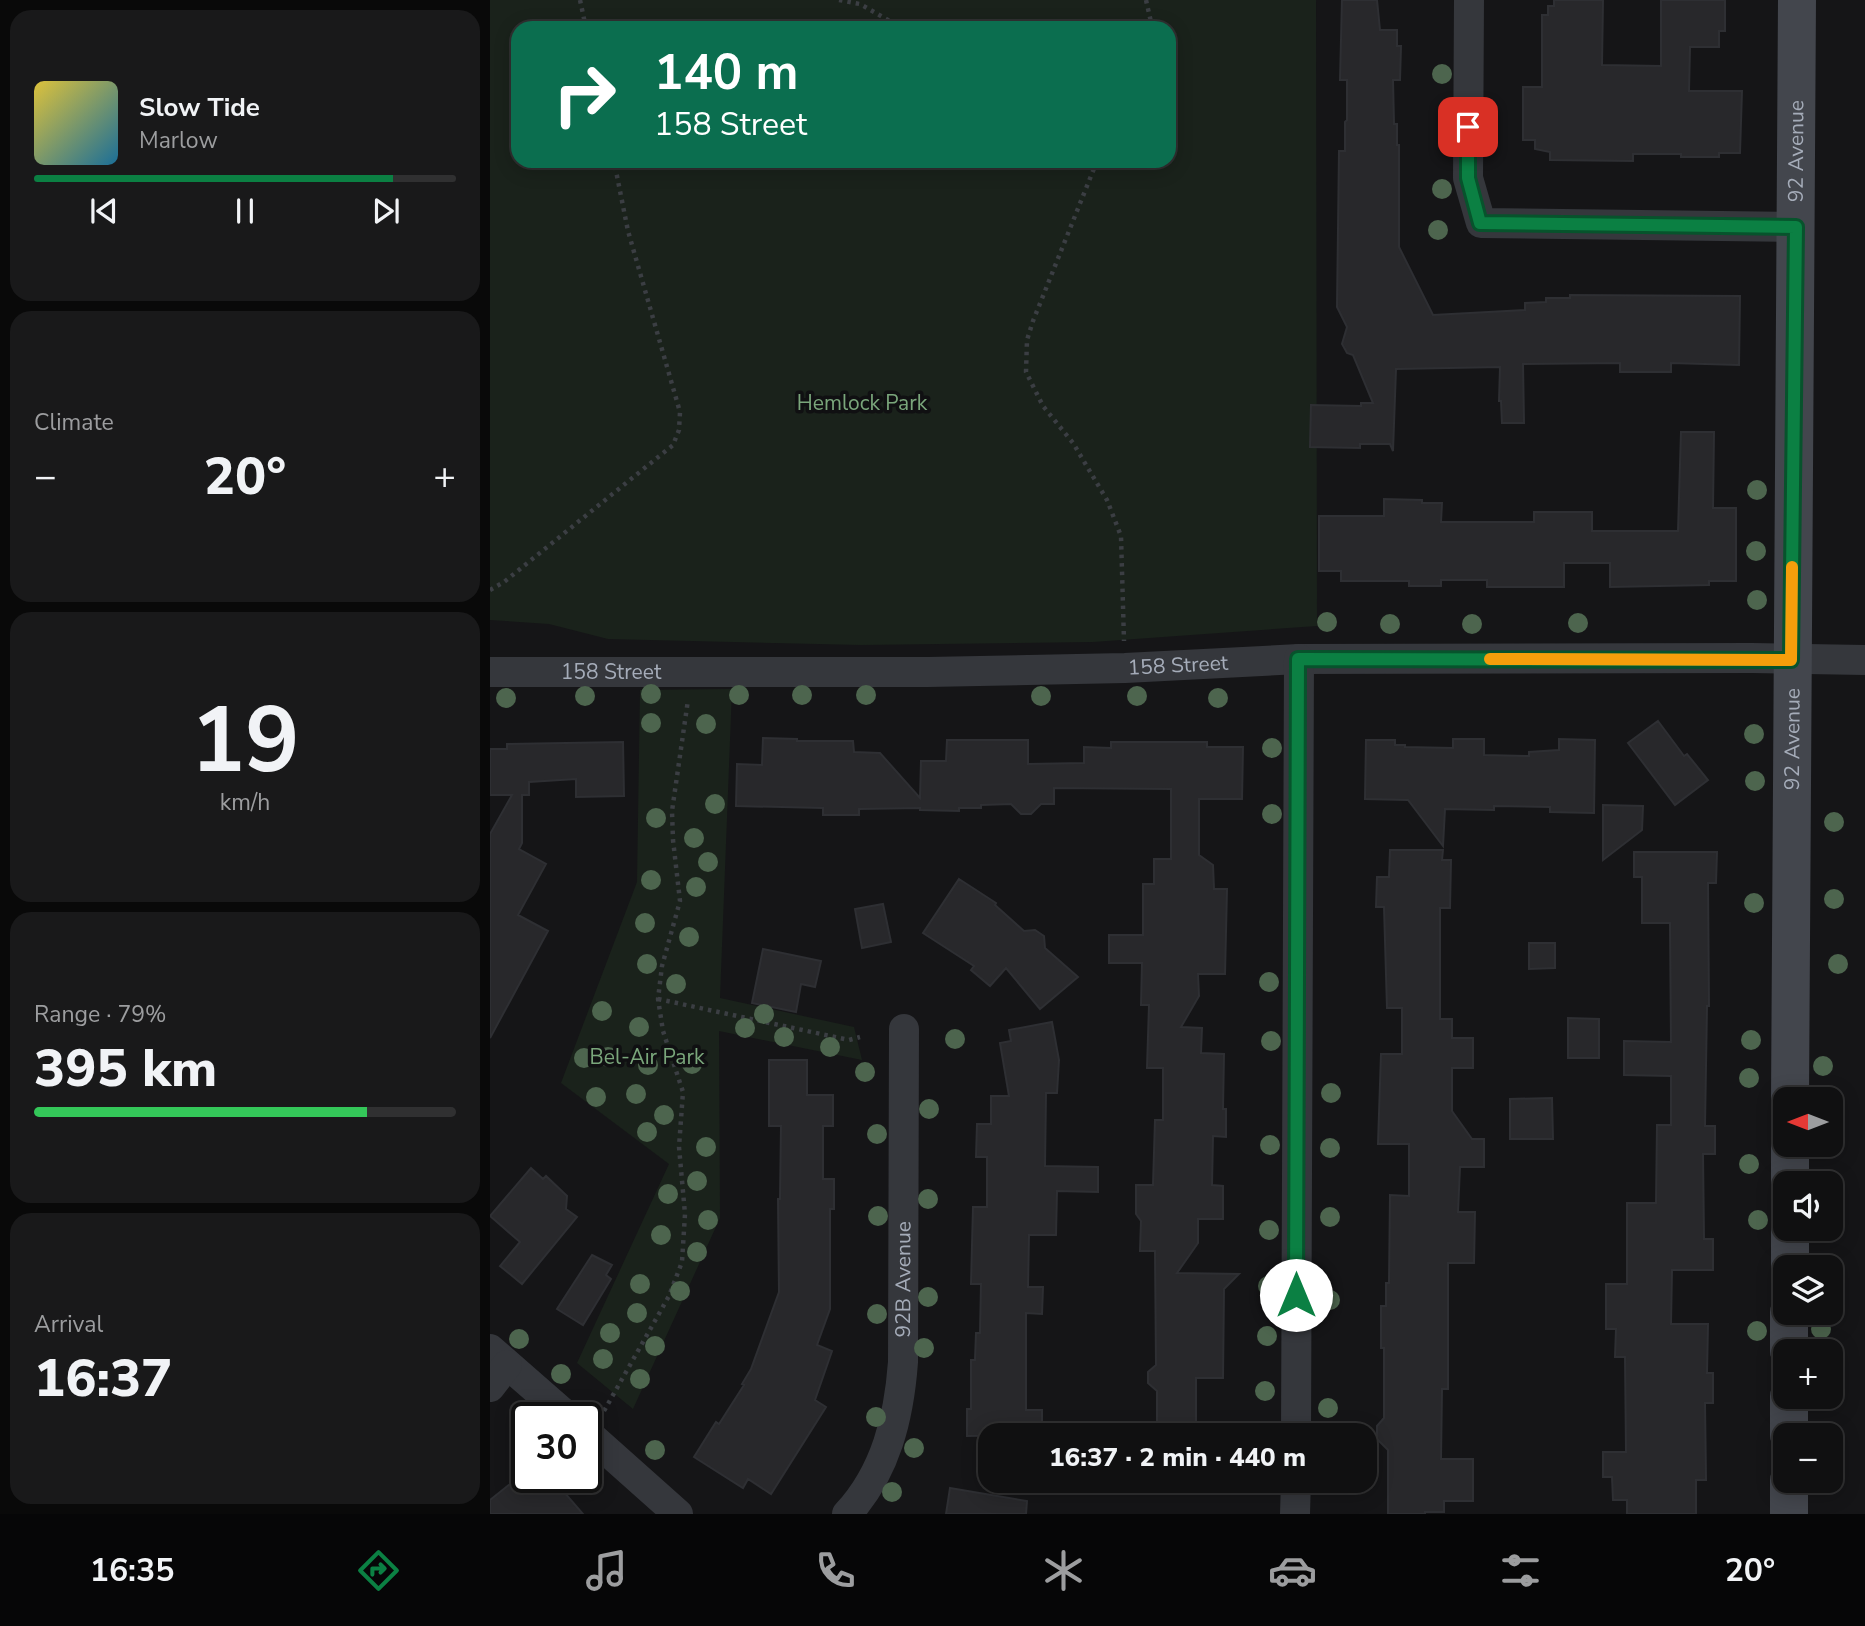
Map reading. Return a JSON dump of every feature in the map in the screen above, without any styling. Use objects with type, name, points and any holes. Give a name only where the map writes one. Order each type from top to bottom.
[{"type":"street","points":[[1469,0],[1468,178],[1480,223],[1796,227]]},
{"type":"street","name":"92 Avenue","points":[[1790,1087],[1797,0]]},
{"type":"street","points":[[1296,1423],[1298,659]]},
{"type":"street","name":"158 Street","points":[[490,671],[928,672],[1125,668],[1298,659],[1865,660]]},
{"type":"street","name":"92B Avenue","points":[[847,1514],[872,1480],[890,1441],[901,1391],[904,1029]]},
{"type":"street","points":[[496,1367],[546,1402]]},
{"type":"street","points":[[602,1434],[678,1514]]},
{"type":"street","points":[[1296,1493],[1296,1514]]},
{"type":"street","points":[[1788,1514],[1789,1493]]},
{"type":"path","points":[[580,0],[584,21]]},
{"type":"path","points":[[839,0],[860,4],[890,21]]},
{"type":"path","points":[[1146,0],[1151,21]]},
{"type":"path","points":[[490,590],[673,445],[679,430],[680,412],[628,231],[615,168]]},
{"type":"path","points":[[1094,168],[1033,321],[1027,340],[1026,372],[1043,406],[1073,443],[1107,500],[1121,536],[1124,646]]},
{"type":"path","points":[[602,1410],[656,1321],[682,1262],[685,1214],[679,1147],[683,1092],[663,1031],[658,999],[662,966],[680,901],[672,811],[689,697]]},
{"type":"path","points":[[658,999],[849,1040],[860,1037]]},
{"type":"green space","name":"Hemlock Park","points":[[490,0],[1316,0],[1317,626],[1093,642],[861,645],[608,639],[549,624],[490,620]]},
{"type":"green space","name":"Bel-Air Park","points":[[732,689],[720,998],[854,1027],[862,1060],[719,1031],[720,1218],[633,1409],[577,1363],[669,1164],[561,1083],[637,882],[640,690]]},
{"type":"building","points":[[1342,0],[1377,0],[1380,30],[1397,30],[1397,46],[1401,46],[1400,80],[1393,80],[1394,124],[1397,124],[1399,145],[1399,247],[1433,315],[1525,310],[1525,303],[1546,302],[1546,298],[1570,298],[1570,295],[1740,296],[1739,365],[1671,363],[1671,372],[1620,372],[1620,363],[1523,364],[1524,423],[1502,423],[1499,401],[1500,367],[1396,369],[1393,451],[1390,444],[1360,444],[1360,448],[1310,447],[1311,405],[1361,406],[1361,403],[1373,403],[1353,355],[1347,353],[1342,344],[1347,327],[1337,307],[1339,151],[1345,151],[1347,120],[1347,80],[1340,80]]},
{"type":"building","points":[[1554,0],[1603,0],[1602,65],[1661,66],[1661,0],[1725,0],[1725,31],[1719,31],[1719,47],[1690,47],[1689,91],[1742,91],[1740,153],[1719,153],[1719,157],[1633,154],[1633,161],[1550,160],[1550,152],[1535,149],[1535,140],[1523,140],[1523,87],[1542,87],[1542,15],[1548,15],[1548,6],[1554,6]]},
{"type":"building","points":[[1681,432],[1714,432],[1713,508],[1736,508],[1736,581],[1709,581],[1709,585],[1610,587],[1610,563],[1564,563],[1564,587],[1487,587],[1487,580],[1441,580],[1441,586],[1409,586],[1409,581],[1341,581],[1341,571],[1319,571],[1319,516],[1384,516],[1384,499],[1442,503],[1441,522],[1534,522],[1534,512],[1592,512],[1592,531],[1678,531]]},
{"type":"building","points":[[1658,721],[1684,756],[1687,754],[1708,780],[1675,805],[1628,743]]},
{"type":"building","points":[[763,738],[853,741],[854,752],[880,753],[920,798],[921,761],[946,761],[947,740],[1028,740],[1028,764],[1084,763],[1084,747],[1111,748],[1111,742],[1207,742],[1207,747],[1243,747],[1242,799],[1199,799],[1199,855],[1213,865],[1214,889],[1227,889],[1225,974],[1198,974],[1199,996],[1181,1027],[1202,1028],[1201,1053],[1224,1054],[1223,1109],[1226,1109],[1226,1137],[1213,1136],[1212,1185],[1223,1186],[1223,1219],[1198,1219],[1198,1243],[1177,1273],[1239,1274],[1224,1289],[1223,1378],[1196,1378],[1196,1423],[1157,1423],[1157,1391],[1148,1383],[1148,1372],[1156,1365],[1155,1251],[1140,1251],[1141,1221],[1136,1214],[1136,1185],[1153,1185],[1155,1120],[1163,1120],[1163,1068],[1147,1068],[1149,1005],[1141,1005],[1142,963],[1109,963],[1109,935],[1143,935],[1143,884],[1154,884],[1154,859],[1171,859],[1171,789],[1054,788],[1054,804],[1041,804],[1031,814],[1021,814],[1011,804],[981,805],[981,808],[959,808],[959,811],[920,808],[859,809],[859,815],[823,815],[823,808],[736,806],[737,764],[762,765]]},
{"type":"building","points":[[1453,739],[1484,739],[1484,755],[1529,756],[1529,752],[1559,750],[1559,739],[1595,740],[1594,813],[1550,812],[1550,807],[1445,809],[1443,846],[1408,800],[1365,799],[1366,740],[1395,740],[1395,745],[1405,747],[1453,748]]},
{"type":"building","points":[[623,742],[624,796],[576,797],[576,779],[529,782],[529,795],[522,795],[522,843],[519,849],[546,864],[518,915],[548,931],[490,1038],[490,834],[512,795],[490,795],[490,749],[507,749],[507,744]]},
{"type":"building","points":[[1603,805],[1643,806],[1642,830],[1603,860]]},
{"type":"building","points":[[1390,850],[1443,850],[1442,860],[1451,860],[1450,908],[1440,908],[1440,1019],[1452,1019],[1452,1038],[1473,1038],[1473,1068],[1452,1068],[1452,1111],[1472,1139],[1484,1139],[1484,1167],[1460,1167],[1458,1212],[1475,1212],[1474,1263],[1448,1263],[1448,1389],[1442,1389],[1441,1459],[1473,1459],[1473,1501],[1444,1501],[1444,1512],[1425,1514],[1388,1514],[1388,1450],[1377,1439],[1377,1426],[1384,1418],[1381,1306],[1386,1306],[1386,1283],[1389,1283],[1390,1195],[1409,1196],[1409,1144],[1378,1144],[1381,1054],[1402,1054],[1402,1008],[1387,1008],[1384,907],[1376,907],[1377,877],[1389,877]]},
{"type":"building","points":[[1634,852],[1717,852],[1716,883],[1708,883],[1709,1006],[1705,1126],[1715,1126],[1715,1154],[1703,1154],[1704,1239],[1713,1239],[1713,1270],[1672,1270],[1671,1324],[1708,1324],[1707,1373],[1713,1373],[1713,1403],[1705,1403],[1706,1480],[1696,1480],[1696,1514],[1627,1514],[1627,1500],[1613,1500],[1612,1477],[1603,1477],[1603,1452],[1626,1452],[1625,1357],[1615,1357],[1616,1329],[1606,1329],[1606,1284],[1627,1284],[1627,1203],[1656,1203],[1657,1125],[1671,1125],[1671,1076],[1624,1075],[1624,1041],[1671,1042],[1670,923],[1642,923],[1642,877],[1634,877]]},
{"type":"building","points":[[959,879],[996,903],[995,905],[1024,931],[1035,930],[1044,936],[1045,948],[1078,977],[1040,1009],[1006,968],[990,986],[971,970],[974,966],[923,933]]},
{"type":"building","points":[[883,904],[891,942],[862,948],[855,909]]},
{"type":"building","points":[[1529,943],[1555,943],[1555,968],[1529,969]]},
{"type":"building","points":[[763,949],[821,961],[815,987],[801,984],[796,1012],[752,1003]]},
{"type":"building","points":[[1568,1018],[1599,1019],[1599,1058],[1568,1058]]},
{"type":"building","points":[[1052,1022],[1059,1060],[1057,1093],[1046,1093],[1045,1166],[1098,1167],[1098,1192],[1057,1191],[1056,1235],[1029,1235],[1028,1287],[1043,1287],[1042,1314],[1026,1313],[1026,1410],[1042,1410],[1042,1423],[978,1423],[978,1436],[967,1436],[967,1409],[971,1409],[971,1360],[975,1360],[976,1333],[980,1333],[981,1284],[971,1284],[973,1207],[987,1207],[987,1157],[976,1157],[977,1124],[991,1124],[991,1096],[1009,1096],[1000,1043],[1011,1041],[1009,1030]]},
{"type":"building","points":[[769,1060],[807,1060],[807,1095],[833,1095],[833,1126],[823,1126],[823,1179],[834,1179],[834,1209],[830,1209],[830,1309],[817,1345],[832,1351],[815,1400],[826,1407],[771,1494],[748,1479],[743,1488],[694,1457],[744,1385],[742,1384],[751,1369],[779,1292],[778,1199],[781,1126],[769,1126]]},
{"type":"building","points":[[1552,1098],[1553,1139],[1510,1139],[1510,1099]]},
{"type":"building","points":[[531,1168],[543,1179],[546,1176],[567,1196],[566,1209],[577,1217],[522,1284],[500,1266],[520,1242],[490,1216]]},
{"type":"building","points":[[592,1255],[612,1265],[606,1275],[611,1279],[583,1325],[557,1309]]},
{"type":"building","points":[[510,1475],[511,1493],[565,1493],[583,1514],[490,1514],[490,1500],[510,1484]]},
{"type":"building","points":[[950,1488],[1027,1501],[1026,1514],[946,1514]]},
{"type":"slow traffic","points":[[1490,659],[1791,660],[1792,567]]},
{"type":"route","points":[[1296,1295],[1298,659],[1791,660],[1796,227],[1480,223],[1468,178],[1468,127]]}]
